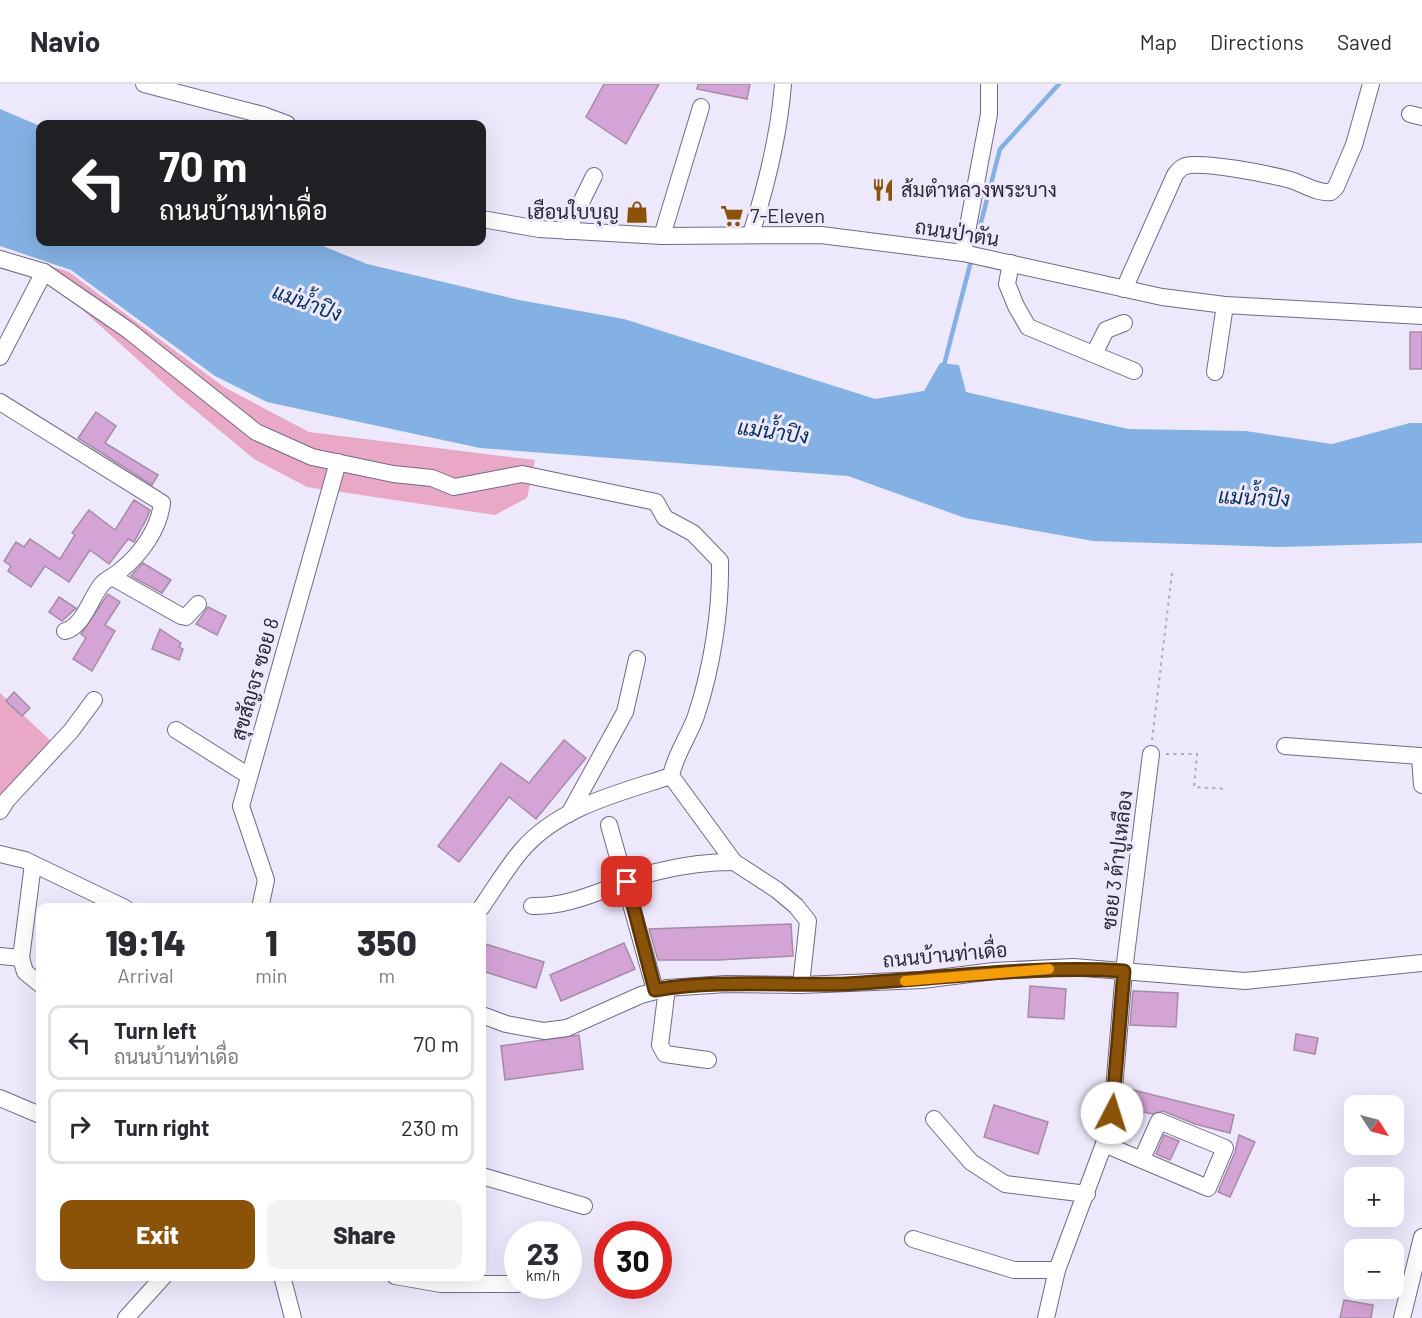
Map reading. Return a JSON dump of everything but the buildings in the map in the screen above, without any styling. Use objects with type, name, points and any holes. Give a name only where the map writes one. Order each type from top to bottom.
[{"type":"street","points":[[144,84],[262,114],[277,120]]},
{"type":"street","points":[[751,234],[770,173],[780,121],[783,84]]},
{"type":"street","points":[[963,253],[989,114],[989,84]]},
{"type":"street","points":[[1124,289],[1175,175],[1188,165],[1229,168],[1288,179],[1323,193],[1331,192],[1354,144],[1371,84]]},
{"type":"street","points":[[662,236],[701,107]]},
{"type":"street","points":[[567,231],[594,176]]},
{"type":"street","name":"ถนนป่าตัน","points":[[486,220],[539,229],[662,236],[821,235],[963,253],[1162,297],[1225,304],[1422,316]]},
{"type":"street","points":[[0,259],[44,272],[128,330],[255,432],[312,457],[432,478],[454,487],[522,474],[634,496],[656,502],[665,518],[693,533],[720,561],[721,583],[708,667],[696,716],[671,776],[585,804],[568,815],[522,850],[485,903]]},
{"type":"street","points":[[1011,263],[1007,284],[1028,327],[1134,371]]},
{"type":"street","points":[[0,357],[44,272]]},
{"type":"street","points":[[1215,372],[1225,304]]},
{"type":"street","points":[[1094,354],[1106,330],[1124,323]]},
{"type":"street","points":[[0,402],[162,503],[157,526],[140,551],[103,584],[73,629],[66,632]]},
{"type":"street","name":"สุขสัญจร ซอย 8","points":[[261,903],[266,880],[241,806],[338,462]]},
{"type":"street","points":[[112,577],[149,601],[181,616],[186,617],[198,604]]},
{"type":"street","points":[[568,815],[625,712],[637,659]]},
{"type":"street","points":[[0,811],[7,800],[71,731],[94,700]]},
{"type":"street","points":[[176,730],[249,776]]},
{"type":"street","points":[[1285,746],[1420,756],[1422,785]]},
{"type":"street","name":"ซอย 3 ต้าปูเหลือง","points":[[1046,1318],[1057,1270],[1087,1194],[1112,1113],[1124,971],[1150,754]]},
{"type":"street","points":[[671,776],[734,862],[777,890],[796,906],[808,921],[801,986]]},
{"type":"street","points":[[609,825],[661,989],[660,1045],[665,1054],[708,1060]]},
{"type":"street","points":[[0,854],[33,864],[115,903]]},
{"type":"street","points":[[532,906],[557,906],[660,871],[716,862],[734,862]]},
{"type":"street","points":[[33,864],[21,958],[25,972],[36,981]]},
{"type":"street","points":[[0,956],[21,958]]},
{"type":"street","name":"ถนนบ้านท่าเดื่อ","points":[[486,1016],[506,1024],[544,1031],[567,1028],[661,989],[726,984],[801,986],[922,980],[994,971],[1061,968],[1245,981],[1422,963]]},
{"type":"street","points":[[0,1098],[36,1112]]},
{"type":"street","points":[[934,1119],[971,1162],[1005,1184],[1087,1194]]},
{"type":"street","points":[[1104,1144],[1208,1188],[1225,1148],[1159,1121],[1142,1159]]},
{"type":"street","points":[[486,1177],[584,1206]]},
{"type":"street","points":[[1402,1318],[1422,1238]]},
{"type":"street","points":[[913,1239],[1014,1270],[1057,1270]]},
{"type":"street","points":[[126,1318],[159,1281]]},
{"type":"street","points":[[283,1281],[293,1318]]},
{"type":"street","points":[[424,1281],[441,1284],[504,1284]]},
{"type":"path","points":[[1172,573],[1150,754],[1197,754],[1194,787],[1227,789]]},
{"type":"shaded area","points":[[0,250],[69,272],[224,387],[309,432],[535,460],[527,498],[495,515],[307,487],[254,459],[178,396],[65,294],[19,272],[0,268]]},
{"type":"shaded area","points":[[0,693],[54,744],[0,800]]},
{"type":"water","name":"แม่น้ำปิง","points":[[0,109],[36,124],[36,246],[323,246],[367,264],[519,300],[624,319],[875,399],[924,391],[940,363],[959,365],[966,392],[1128,429],[1246,431],[1332,444],[1410,423],[1422,423],[1422,543],[1280,547],[1093,541],[965,518],[848,476],[480,448],[267,402],[215,376],[71,270],[0,246]]},
{"type":"waterway","points":[[943,369],[1000,149],[1059,84]]},
{"type":"slow traffic","points":[[905,981],[994,971],[1049,969]]},
{"type":"place","name":"ส้มตำหลวงพระบาง","points":[[883,190]]},
{"type":"place","name":"เฮือนใบบุญ","points":[[637,212]]},
{"type":"place","name":"7-Eleven","points":[[732,216]]},
{"type":"route","points":[[627,882],[655,990],[726,984],[801,986],[922,980],[994,971],[1072,968],[1124,971],[1112,1113]]}]
